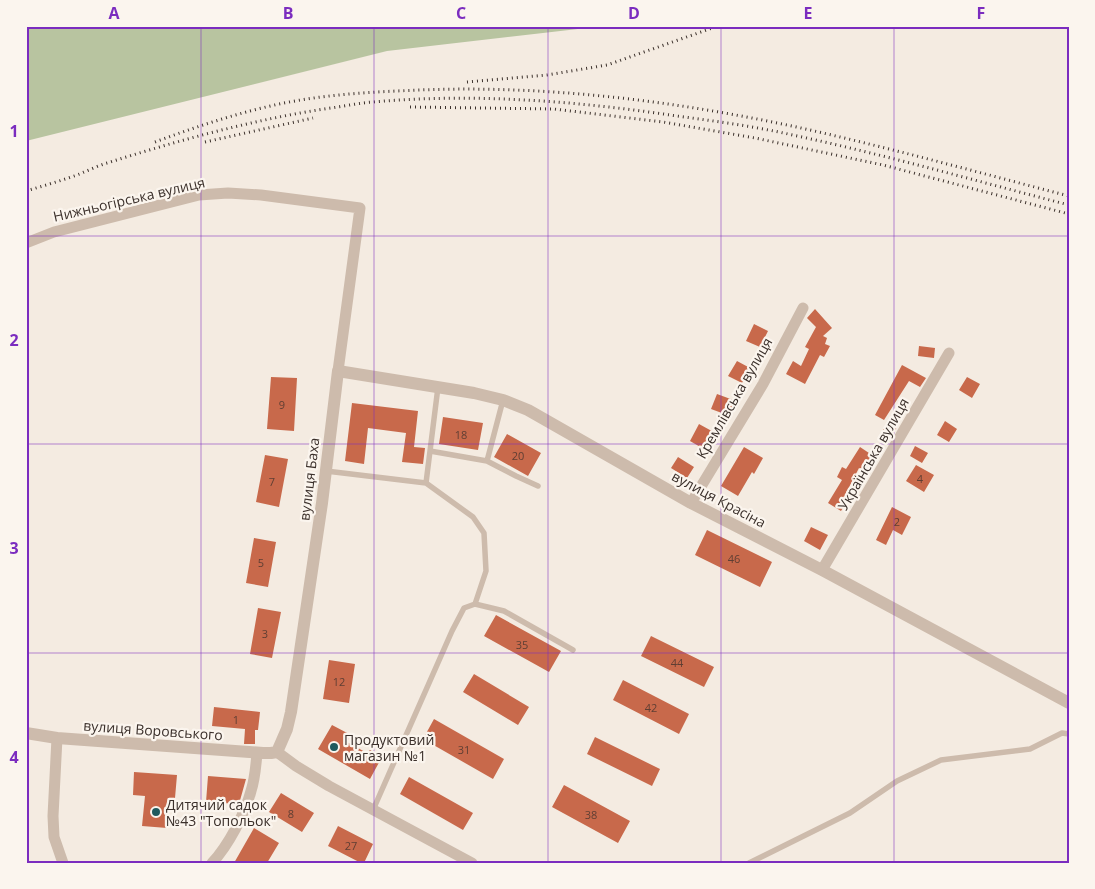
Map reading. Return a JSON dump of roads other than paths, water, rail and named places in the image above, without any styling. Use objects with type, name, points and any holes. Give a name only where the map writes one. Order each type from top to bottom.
[{"type":"street","name":"Нижньогірська вулиця","points":[[26,243],[54,232],[199,196],[228,193],[261,195],[360,208]]},
{"type":"street","name":"вулиця Баха","points":[[277,752],[287,729],[291,712],[326,471],[360,208]]},
{"type":"street","name":"Кремлівська вулиця","points":[[691,504],[763,384],[803,308]]},
{"type":"street","name":"Українська вулиця","points":[[822,570],[949,353]]},
{"type":"street","name":"вулиця Красіна","points":[[338,371],[474,393],[503,400],[528,410],[691,504],[822,570],[1069,703]]},
{"type":"street","name":"вулиця Воровського","points":[[26,733],[57,738],[257,753],[277,752]]},
{"type":"street","points":[[57,738],[53,816],[54,837],[63,863]]},
{"type":"street","points":[[277,752],[329,786],[472,863]]},
{"type":"street","points":[[212,863],[222,851],[247,806],[252,789],[257,753]]},
{"type":"lane","points":[[426,483],[438,387]]},
{"type":"lane","points":[[487,461],[503,400]]},
{"type":"lane","points":[[430,451],[487,461],[538,486]]},
{"type":"lane","points":[[326,471],[426,483],[473,517],[484,533],[486,571],[475,604]]},
{"type":"lane","points":[[373,810],[464,608],[475,604],[504,611],[573,650]]},
{"type":"lane","points":[[749,863],[850,812],[897,781],[941,760],[1030,749],[1062,733],[1069,734]]},
{"type":"railway","points":[[467,82],[547,75],[607,65],[718,26]]},
{"type":"railway","points":[[155,142],[248,112],[320,97],[420,90],[516,90],[612,97],[754,118],[902,152],[1069,196]]},
{"type":"railway","points":[[26,191],[162,146],[274,118],[368,102],[449,98],[525,100],[602,106],[761,129],[859,150],[1069,205]]},
{"type":"railway","points":[[410,107],[554,109],[663,122],[755,138],[883,165],[1069,214]]},
{"type":"railway","points":[[205,142],[313,118]]},
{"type":"place","name":"Продуктовий магазин №1","points":[[334,747]]},
{"type":"place","name":"Дитячий садок №43 \"Топольок\"","points":[[156,812]]}]
